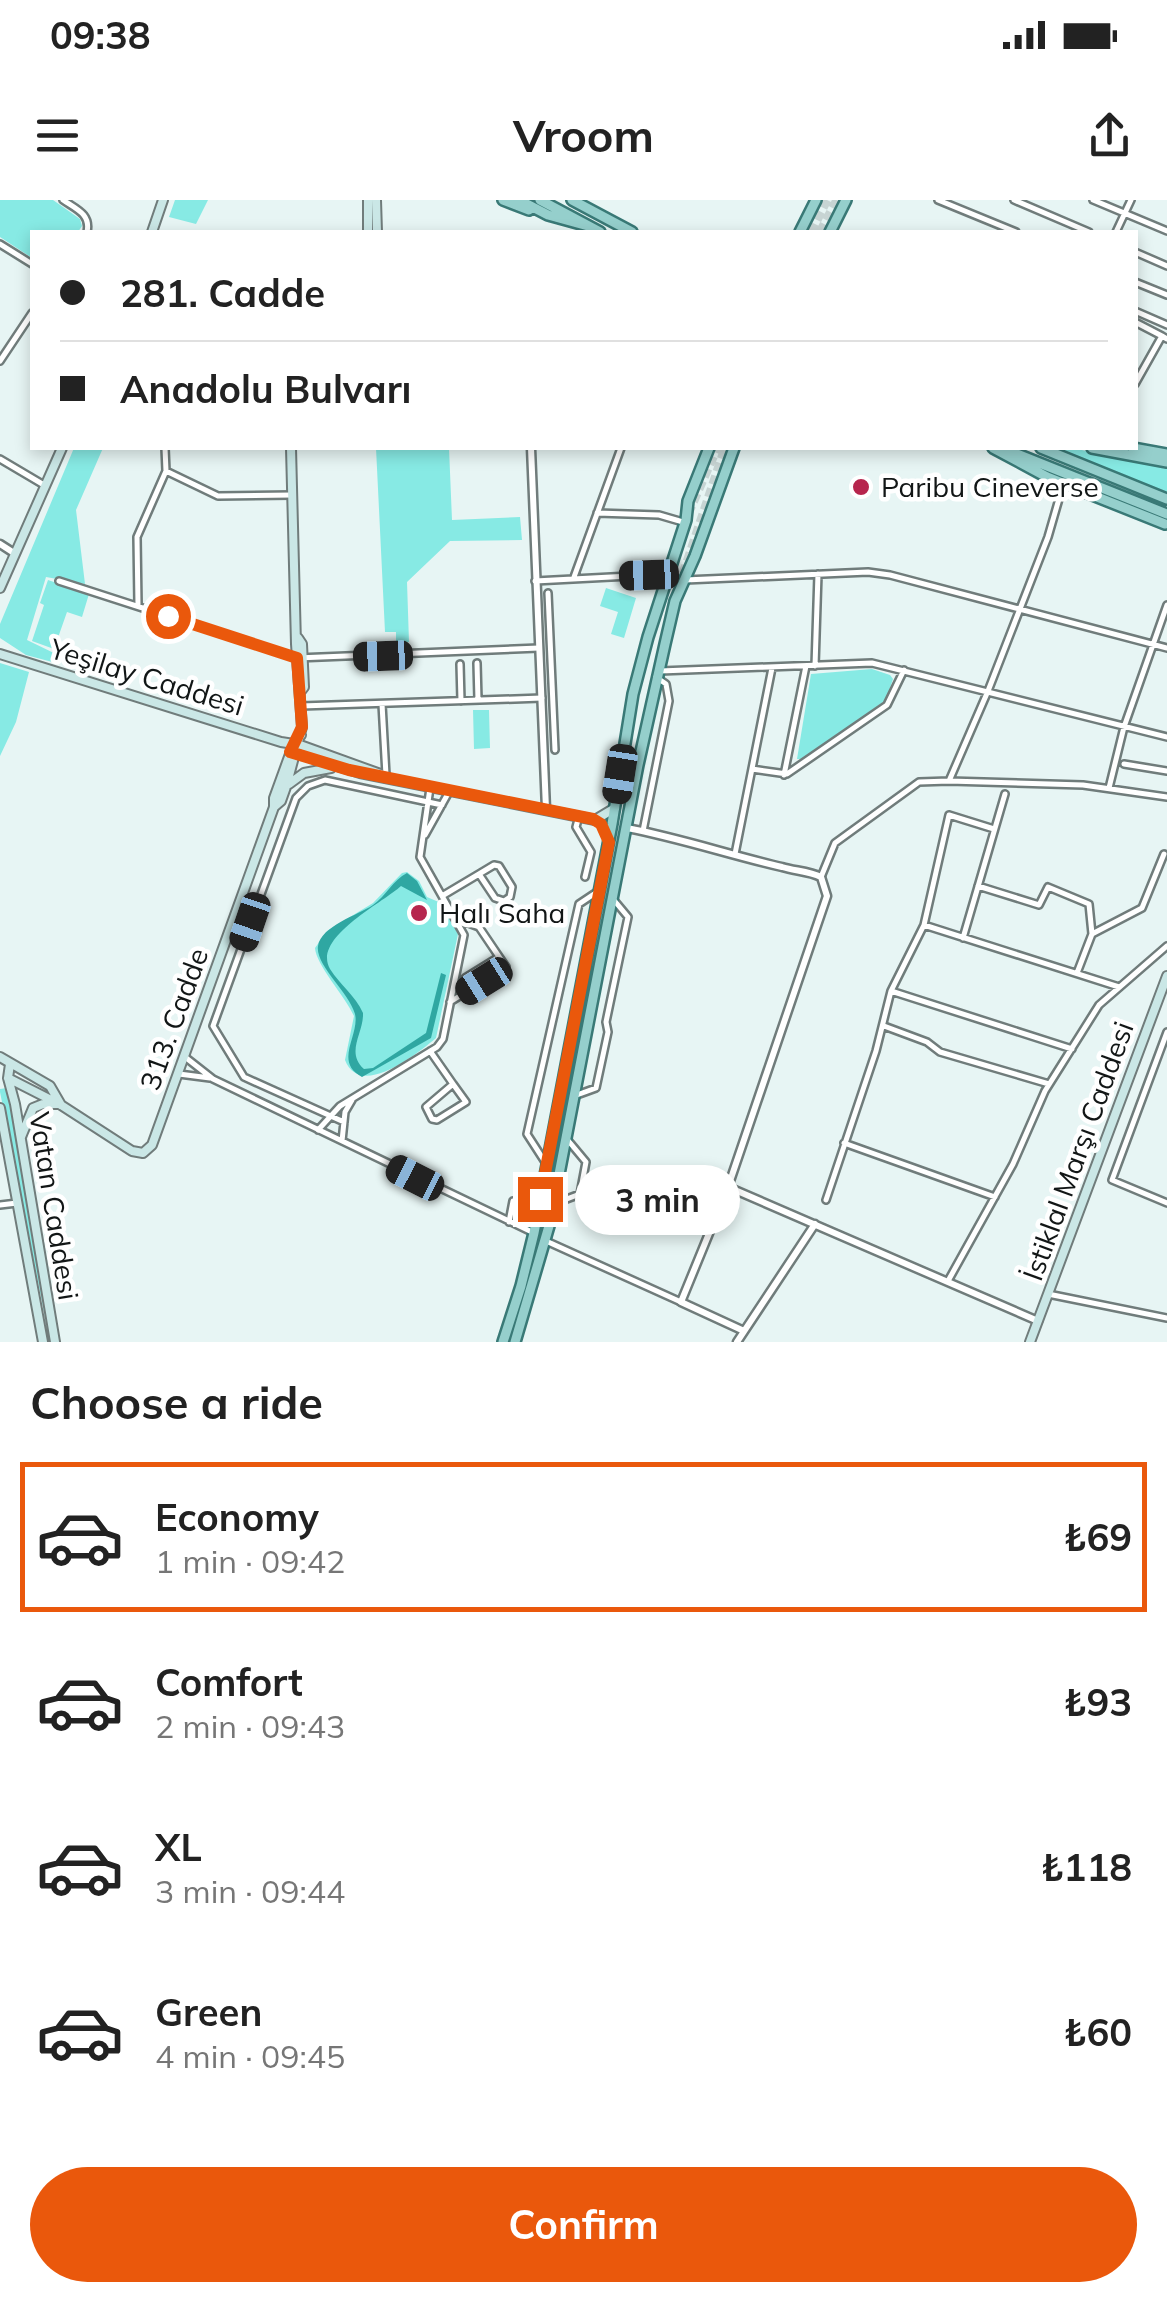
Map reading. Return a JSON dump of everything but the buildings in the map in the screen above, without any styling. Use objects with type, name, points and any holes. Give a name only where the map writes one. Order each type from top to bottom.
[{"type":"main road","points":[[153,230],[163,200]]},
{"type":"main road","points":[[368,200],[368,230]]},
{"type":"main road","points":[[376,200],[376,230]]},
{"type":"main road","points":[[503,200],[588,226]]},
{"type":"main road","points":[[520,200],[548,215]]},
{"type":"main road","points":[[540,200],[596,230]]},
{"type":"main road","points":[[574,200],[628,230]]},
{"type":"main road","points":[[801,230],[816,200]]},
{"type":"main road","points":[[831,230],[846,200]]},
{"type":"main road","points":[[1138,449],[1167,454]]},
{"type":"main road","points":[[0,588],[61,450]]},
{"type":"main road","points":[[292,450],[298,638],[304,686],[301,734],[295,748]]},
{"type":"main road","points":[[502,1342],[522,1286],[534,1233],[609,842],[633,694],[688,501],[707,450]]},
{"type":"main road","points":[[515,1342],[546,1241],[657,674],[675,601],[733,450]]},
{"type":"main road","points":[[1000,450],[1047,477],[1166,519]]},
{"type":"main road","points":[[1047,450],[1167,499]]},
{"type":"main road","points":[[1103,450],[1167,462]]},
{"type":"main road","name":"Yeşilay Caddesi","points":[[0,654],[281,742],[338,767],[595,820]]},
{"type":"main road","name":"Yeşilay Caddesi","points":[[295,748],[386,776]]},
{"type":"main road","name":"313. Cadde","points":[[274,807],[286,787],[295,748]]},
{"type":"main road","name":"313. Cadde","points":[[4,1080],[61,1105],[132,1150],[143,1153],[152,1145],[295,748]]},
{"type":"main road","points":[[286,787],[304,773],[338,767]]},
{"type":"main road","points":[[609,842],[595,820],[615,808]]},
{"type":"main road","name":"İstiklal Marşı Caddesi","points":[[1030,1342],[1167,976]]},
{"type":"main road","points":[[0,1057],[10,1064]]},
{"type":"main road","name":"313. Cadde","points":[[10,1064],[50,1086],[61,1105]]},
{"type":"main road","name":"Vatan Caddesi","points":[[10,1064],[4,1080],[20,1139],[54,1342]]},
{"type":"main road","points":[[20,1139],[33,1108],[61,1105]]},
{"type":"main road","name":"Vatan Caddesi","points":[[0,1108],[43,1342]]},
{"type":"street","points":[[63,200],[88,222],[87,230]]},
{"type":"street","points":[[74,208],[78,200]]},
{"type":"street","points":[[938,200],[1011,230]]},
{"type":"street","points":[[1014,200],[1084,230]]},
{"type":"street","points":[[1093,200],[1167,231]]},
{"type":"street","points":[[1117,230],[1130,200]]},
{"type":"street","points":[[0,244],[30,263]]},
{"type":"street","points":[[1138,253],[1167,266]]},
{"type":"street","points":[[1138,283],[1167,295]]},
{"type":"street","points":[[1138,312],[1167,325]]},
{"type":"street","points":[[0,360],[30,316]]},
{"type":"street","points":[[1138,324],[1164,338],[1138,379]]},
{"type":"street","points":[[138,606],[137,537],[166,471],[166,450]]},
{"type":"street","points":[[531,450],[546,809]]},
{"type":"street","points":[[574,577],[620,450]]},
{"type":"street","points":[[0,459],[44,485]]},
{"type":"street","points":[[166,471],[218,496],[292,495]]},
{"type":"street","points":[[949,781],[988,691],[1062,492]]},
{"type":"street","points":[[597,514],[658,515],[685,521]]},
{"type":"street","points":[[0,544],[14,553]]},
{"type":"street","points":[[815,666],[818,574]]},
{"type":"street","points":[[535,581],[649,575],[665,579]]},
{"type":"street","points":[[685,580],[890,575],[1167,648]]},
{"type":"street","points":[[59,581],[300,658],[539,648]]},
{"type":"street","points":[[548,593],[556,750]]},
{"type":"street","points":[[1109,789],[1150,644],[1167,605]]},
{"type":"street","points":[[657,674],[872,662],[1167,737]]},
{"type":"street","points":[[477,663],[478,700]]},
{"type":"street","points":[[460,664],[461,701]]},
{"type":"street","points":[[784,774],[806,666]]},
{"type":"street","points":[[540,668],[550,667]]},
{"type":"street","points":[[735,854],[772,668]]},
{"type":"street","points":[[752,770],[784,774],[887,705],[904,670]]},
{"type":"street","points":[[643,831],[669,702],[666,684],[657,674]]},
{"type":"street","points":[[302,706],[542,698]]},
{"type":"street","points":[[382,704],[386,776]]},
{"type":"street","points":[[1124,764],[1167,771]]},
{"type":"street","points":[[344,1122],[244,1077],[213,1026],[296,798],[308,786],[325,780],[442,805]]},
{"type":"street","points":[[681,1302],[728,1186],[827,896],[821,877],[835,843],[919,782],[1082,785],[1167,797]]},
{"type":"street","points":[[318,1130],[354,1097],[430,1052],[442,1039],[464,935],[420,857],[430,786]]},
{"type":"street","points":[[425,835],[450,790]]},
{"type":"street","points":[[963,938],[1005,794]]},
{"type":"street","points":[[826,1200],[891,991],[924,925],[948,815],[994,829]]},
{"type":"street","points":[[578,816],[576,827],[591,852],[586,876]]},
{"type":"street","points":[[627,828],[821,877]]},
{"type":"street","points":[[1092,934],[1139,912],[1164,854]]},
{"type":"street","points":[[442,896],[494,864],[512,887],[510,897],[496,898],[479,874]]},
{"type":"street","points":[[978,886],[1039,905],[1048,887],[1089,904],[1092,934],[1076,974]]},
{"type":"street","points":[[547,1165],[527,1134],[579,904],[600,890]]},
{"type":"street","points":[[574,1096],[596,1088],[608,1032],[606,1022],[628,916],[613,899]]},
{"type":"street","points":[[450,1002],[506,967],[479,926],[455,918]]},
{"type":"street","points":[[924,925],[1119,988]]},
{"type":"street","points":[[948,1281],[995,1197],[1050,1084],[1099,1005],[1167,946]]},
{"type":"street","points":[[462,995],[466,978],[499,957]]},
{"type":"street","points":[[891,991],[1072,1048]]},
{"type":"street","points":[[882,1026],[927,1042],[940,1052],[1050,1084]]},
{"type":"street","points":[[1167,1032],[1112,1180],[1167,1203]]},
{"type":"street","points":[[430,1052],[466,1102],[437,1120],[432,1119],[426,1107],[453,1084]]},
{"type":"street","points":[[185,1057],[212,1079],[534,1233]]},
{"type":"street","points":[[179,1074],[212,1079]]},
{"type":"street","points":[[342,1141],[344,1122],[354,1097]]},
{"type":"street","points":[[553,1204],[580,1194],[586,1162],[566,1138]]},
{"type":"street","points":[[844,1144],[995,1197]]},
{"type":"street","points":[[728,1186],[1038,1321]]},
{"type":"street","points":[[508,1222],[513,1201]]},
{"type":"street","points":[[0,1205],[17,1203]]},
{"type":"street","points":[[737,1342],[815,1224]]},
{"type":"street","points":[[546,1241],[744,1331]]},
{"type":"street","points":[[1048,1294],[1166,1316]]},
{"type":"shaded area","points":[[0,200],[53,200],[80,219],[82,226],[79,230],[30,230],[30,257],[0,237]]},
{"type":"shaded area","points":[[175,200],[208,200],[196,224],[169,217]]},
{"type":"shaded area","points":[[73,450],[102,450],[76,510],[85,584],[46,577],[27,640],[58,655],[56,663],[26,655],[0,638],[0,624]]},
{"type":"shaded area","points":[[376,450],[449,450],[452,520],[520,517],[522,540],[450,541],[407,582],[409,642],[396,643],[396,632],[385,632]]},
{"type":"shaded area","points":[[1057,450],[1082,450],[1167,466],[1167,495]]},
{"type":"shaded area","points":[[48,580],[89,594],[82,617],[67,612],[54,649],[32,641]]},
{"type":"shaded area","points":[[606,588],[636,598],[624,638],[611,634],[618,612],[600,606]]},
{"type":"shaded area","points":[[0,663],[29,672],[16,722],[0,756]]},
{"type":"shaded area","points":[[872,669],[893,679],[886,700],[804,759],[797,759],[811,674]]},
{"type":"shaded area","points":[[473,710],[489,710],[490,748],[474,749]]},
{"type":"shaded area","points":[[407,872],[419,881],[427,897],[441,903],[458,934],[436,1038],[389,1070],[363,1075],[352,1071],[345,1060],[354,1016],[320,963],[315,948],[327,931],[373,903]]},
{"type":"shaded area","points":[[407,873],[417,881],[427,900],[401,886],[339,934],[327,957],[330,969],[363,1013],[356,1056],[364,1069],[373,1068],[426,1033],[441,973],[446,975],[431,1038],[362,1077],[349,1064],[348,1056],[355,1014],[322,962],[318,946],[326,933],[373,905]]},
{"type":"shaded area","points":[[7,1088],[50,1342],[0,1092]]},
{"type":"tunnel","points":[[812,230],[827,200]]},
{"type":"tunnel","points":[[821,230],[837,200]]},
{"type":"tunnel","points":[[688,514],[716,450]]},
{"type":"tunnel","points":[[683,574],[724,450]]},
{"type":"place","name":"Paribu Cineverse","points":[[861,487]]},
{"type":"place","name":"Halı Saha","points":[[419,913]]},
{"type":"route","points":[[168,616],[297,658],[302,727],[290,752],[360,773],[593,819],[601,824],[609,842],[540,1199]]}]
